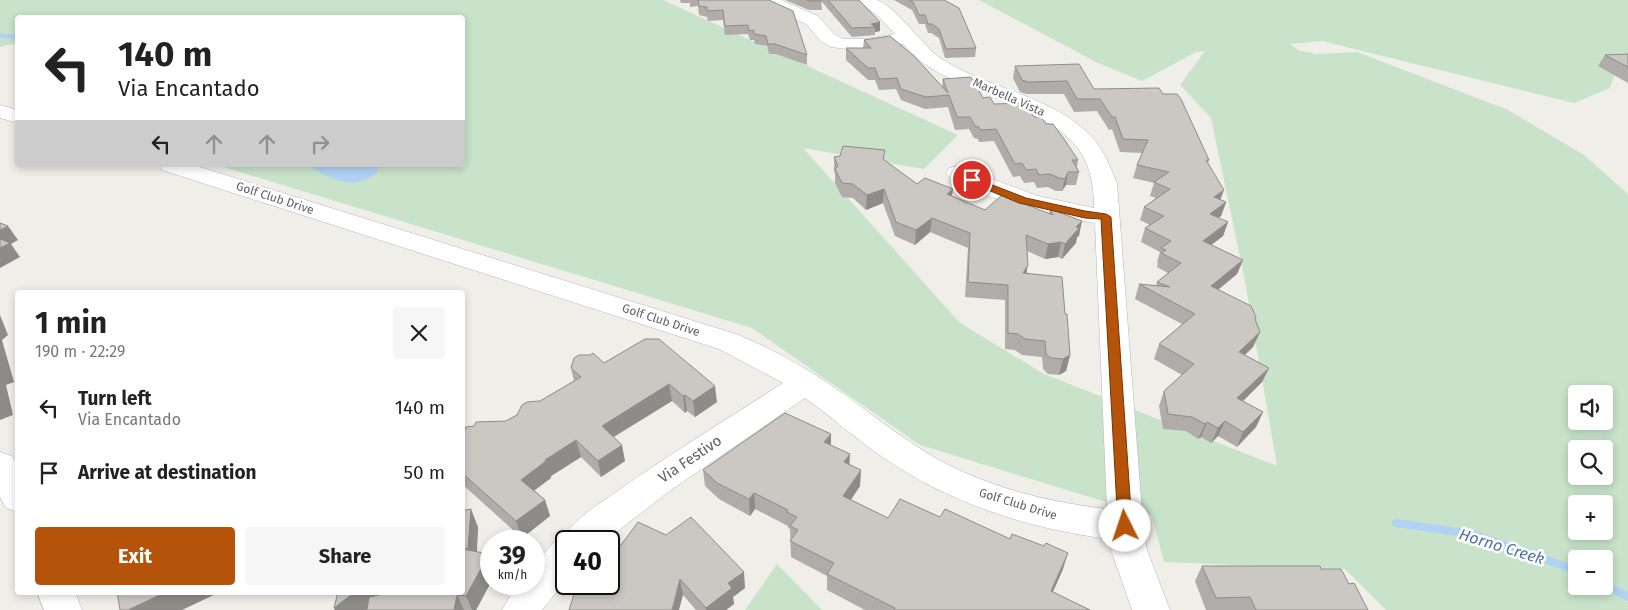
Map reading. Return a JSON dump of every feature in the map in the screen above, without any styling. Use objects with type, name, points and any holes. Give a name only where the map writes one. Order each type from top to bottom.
[{"type":"street","points":[[767,0],[812,20],[818,24],[831,40],[837,43],[851,45],[908,38]]},
{"type":"street","name":"Marbella Vista","points":[[865,0],[884,11],[923,54],[934,63],[1038,109],[1068,127],[1095,156],[1102,171],[1106,217],[1125,526],[1129,550],[1151,610]]},
{"type":"street","points":[[0,111],[15,116]]},
{"type":"street","name":"Golf Club Drive","points":[[176,167],[729,342],[777,364],[806,383],[903,455],[960,486],[997,500],[1035,510],[1091,523],[1125,526]]},
{"type":"street","points":[[957,173],[1023,200],[1106,217]]},
{"type":"street","name":"Via Festivo","points":[[593,530],[656,482],[806,383]]},
{"type":"street","points":[[0,466],[15,493]]},
{"type":"street","points":[[521,610],[528,597],[555,566]]},
{"type":"street","points":[[57,595],[62,610]]},
{"type":"green space","points":[[0,0],[663,0],[958,135],[924,169],[803,148],[960,323],[1044,374],[1277,466],[1245,281],[1211,118],[1180,85],[1205,51],[1196,52],[1142,81],[1098,63],[979,0],[1628,0],[1628,59],[1620,59],[1610,88],[1574,103],[1322,41],[1290,44],[1298,50],[1316,54],[1357,52],[1508,110],[1584,155],[1628,194],[1628,610],[1386,610],[1345,569],[1164,562],[1152,516],[920,445],[752,328],[224,167],[465,167],[465,15],[15,15],[15,43],[0,47]]},
{"type":"green space","points":[[777,564],[822,610],[745,610]]},
{"type":"water","points":[[310,167],[378,167],[377,173],[359,182],[350,183],[324,175]]},
{"type":"building","points":[[698,0],[769,0],[793,11],[807,55],[775,44],[768,44],[766,36],[754,34],[754,30],[749,31],[748,25],[725,26],[723,10],[707,11],[707,7],[699,6]]},
{"type":"building","points":[[828,0],[859,0],[880,22],[871,24],[875,27],[852,28]]},
{"type":"building","points":[[909,0],[944,0],[959,8],[976,48],[946,49],[939,29],[932,24],[928,24],[925,15],[919,15],[913,2]]},
{"type":"building","points":[[890,36],[914,56],[948,93],[943,79],[971,77],[983,98],[990,97],[994,104],[1025,103],[1034,117],[1041,117],[1046,124],[1053,124],[1078,160],[1072,160],[1079,172],[1068,172],[1065,179],[1050,174],[1039,175],[1036,169],[1026,170],[1022,163],[1015,164],[996,129],[981,130],[975,126],[970,117],[957,117],[949,95],[926,97],[901,89],[897,78],[879,79],[875,68],[868,68],[846,48],[871,48],[864,40]]},
{"type":"building","points":[[1628,54],[1628,67],[1605,55]]},
{"type":"building","points":[[1079,64],[1094,89],[1159,88],[1163,94],[1177,94],[1209,160],[1206,160],[1224,190],[1214,197],[1226,202],[1210,214],[1228,222],[1203,241],[1243,260],[1211,286],[1251,306],[1260,332],[1239,352],[1269,368],[1237,398],[1263,412],[1243,432],[1225,421],[1218,428],[1192,417],[1168,414],[1164,391],[1194,364],[1159,344],[1195,314],[1139,284],[1170,287],[1157,282],[1181,263],[1161,253],[1166,250],[1161,248],[1171,241],[1145,228],[1164,216],[1144,207],[1170,189],[1154,182],[1169,172],[1137,165],[1148,140],[1123,139],[1115,117],[1112,117],[1100,99],[1077,99],[1067,81],[1028,82],[1022,80],[1015,66]]},
{"type":"building","points":[[843,146],[885,150],[883,159],[917,184],[925,178],[953,189],[947,194],[985,210],[1002,195],[1053,215],[1050,209],[1082,221],[1076,227],[1079,228],[1065,244],[1061,242],[1048,244],[1026,235],[1028,265],[1023,273],[1062,277],[1070,355],[1063,359],[1051,358],[1046,354],[1045,341],[1025,339],[1018,334],[1008,333],[1008,285],[968,282],[970,233],[932,218],[916,230],[896,222],[884,189],[867,195],[853,184],[842,183],[835,169],[838,166],[834,157],[840,156]]},
{"type":"building","points":[[0,223],[8,226],[0,230]]},
{"type":"building","points":[[0,239],[10,243],[0,248]]},
{"type":"building","points":[[645,339],[659,339],[715,386],[693,401],[685,395],[683,396],[669,384],[602,426],[622,445],[598,461],[576,440],[545,460],[521,480],[545,500],[516,521],[465,476],[466,427],[474,426],[476,422],[506,421],[517,415],[522,405],[527,402],[540,401],[581,377],[571,368],[574,358],[579,355],[590,355],[593,353],[604,363]]},
{"type":"building","points":[[785,413],[831,434],[824,442],[850,454],[844,462],[861,470],[843,496],[888,518],[900,499],[940,517],[945,509],[1010,539],[1012,534],[1044,546],[1046,543],[1068,553],[1051,591],[1090,610],[894,610],[895,608],[827,574],[834,563],[790,541],[798,530],[790,526],[797,517],[787,512],[788,510],[754,493],[749,499],[717,483],[703,470]]},
{"type":"building","points":[[471,509],[468,548],[465,548],[465,510]]},
{"type":"building","points":[[691,517],[744,572],[728,583],[732,588],[706,608],[680,579],[672,610],[569,610],[574,595],[620,595],[620,545],[638,522],[666,535]]},
{"type":"building","points":[[465,550],[480,552],[480,570],[466,596],[457,595],[465,595]]},
{"type":"building","points":[[1202,566],[1320,566],[1321,569],[1341,569],[1349,584],[1354,583],[1368,610],[1256,610],[1250,597],[1216,598]]},
{"type":"building","points":[[118,595],[160,595],[128,610],[120,610]]},
{"type":"building","points":[[337,595],[351,595],[334,608]]},
{"type":"building","points":[[379,595],[457,595],[454,610],[367,610],[369,597]]},
{"type":"waterway","name":"Horno Creek","points":[[0,36],[15,37]]},
{"type":"waterway","name":"Horno Creek","points":[[1396,523],[1472,534],[1568,567]]},
{"type":"waterway","name":"Horno Creek","points":[[1613,589],[1628,597]]},
{"type":"route","points":[[972,180],[1001,193],[1044,206],[1106,217],[1125,526]]}]
